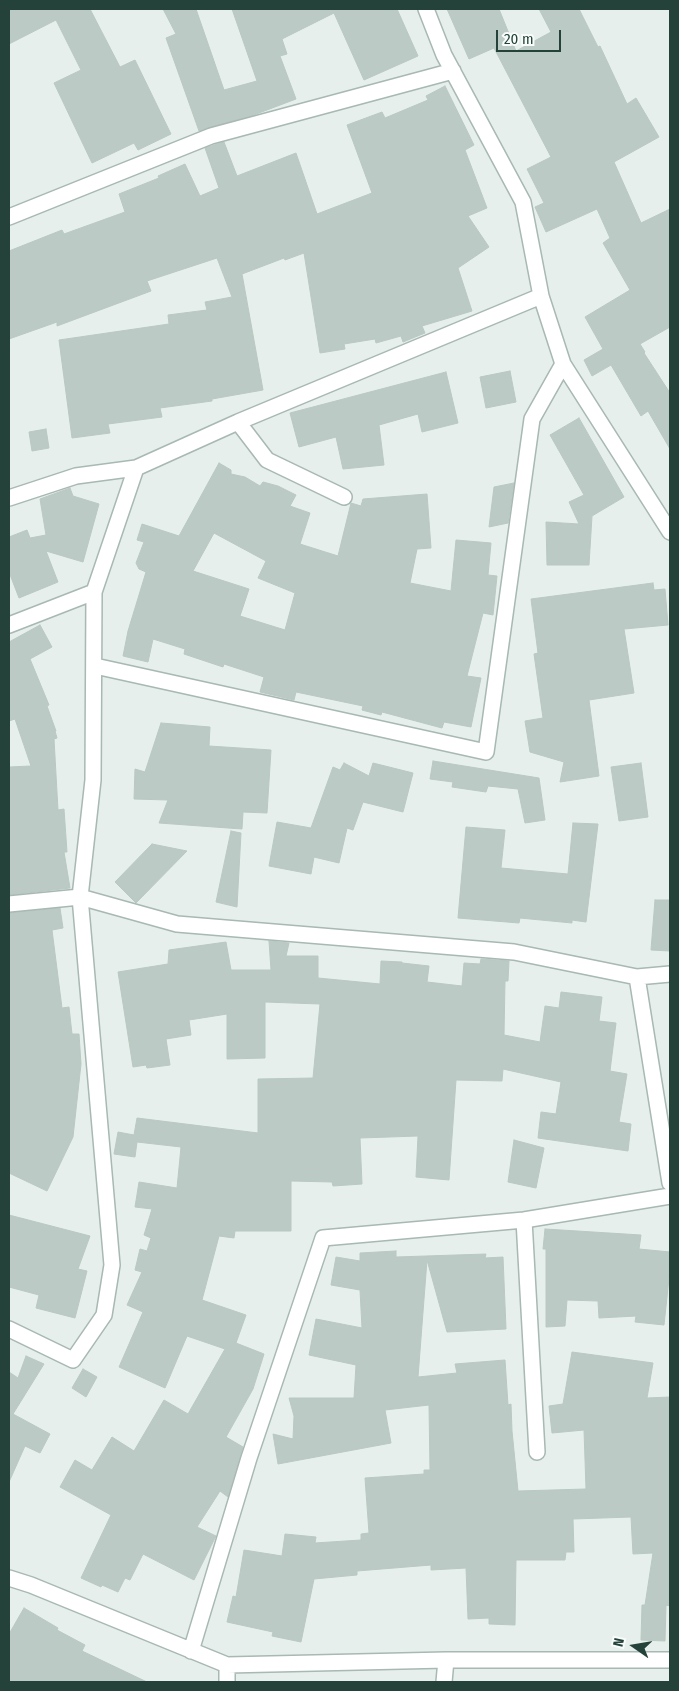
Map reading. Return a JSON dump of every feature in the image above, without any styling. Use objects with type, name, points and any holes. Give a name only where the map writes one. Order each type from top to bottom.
[{"type":"street","points":[[426,9],[444,55],[523,202],[541,296],[563,364],[670,532]]},
{"type":"street","points":[[9,217],[210,136],[453,71]]},
{"type":"street","points":[[9,498],[76,476],[136,468],[238,422],[541,296]]},
{"type":"street","points":[[95,666],[486,752],[532,419],[563,364]]},
{"type":"street","points":[[238,422],[267,460],[344,497]]},
{"type":"street","points":[[9,1329],[73,1360],[104,1315],[112,1265],[80,897],[93,780],[94,592],[136,468]]},
{"type":"street","points":[[9,625],[94,592]]},
{"type":"street","points":[[9,904],[80,897],[177,924],[514,952],[638,977],[670,974]]},
{"type":"street","points":[[638,977],[670,1183]]},
{"type":"street","points":[[191,1652],[249,1458],[323,1238],[524,1220],[670,1196]]},
{"type":"street","points":[[524,1220],[537,1452]]},
{"type":"street","points":[[9,1578],[31,1585],[226,1665],[446,1660],[670,1660]]},
{"type":"street","points":[[444,1682],[446,1660]]},
{"type":"street","points":[[226,1665],[227,1682]]},
{"type":"building","points":[[9,9],[90,9],[120,67],[135,60],[171,134],[138,150],[134,143],[92,163],[54,83],[81,70],[56,20],[9,44]]},
{"type":"building","points":[[163,9],[196,9],[224,90],[257,81],[232,9],[397,9],[418,56],[364,80],[334,13],[282,39],[287,54],[280,56],[296,99],[251,116],[199,131],[166,38],[176,34]]},
{"type":"building","points":[[447,9],[499,9],[516,51],[551,32],[539,9],[579,9],[598,47],[600,46],[627,104],[636,98],[659,137],[614,162],[641,223],[670,209],[670,327],[640,344],[670,393],[670,449],[648,411],[641,416],[611,365],[592,376],[584,360],[603,349],[585,317],[630,290],[603,243],[610,238],[597,209],[546,232],[535,207],[544,203],[527,169],[551,157],[494,48],[469,59]]},
{"type":"building","points":[[445,86],[474,145],[465,150],[487,208],[468,216],[489,247],[458,268],[472,311],[422,326],[425,333],[403,342],[401,336],[376,343],[375,339],[344,344],[345,349],[320,353],[304,253],[285,260],[284,258],[242,274],[263,390],[212,399],[212,401],[160,408],[162,417],[108,424],[110,433],[72,438],[59,340],[169,324],[168,315],[207,310],[205,302],[232,297],[217,258],[147,281],[151,291],[57,326],[57,322],[9,339],[9,251],[62,230],[64,234],[125,212],[119,194],[159,178],[158,176],[185,164],[200,196],[219,188],[205,148],[224,142],[237,176],[296,153],[317,214],[372,193],[347,125],[382,112],[385,118],[428,100],[426,96]]},
{"type":"building","points":[[510,371],[516,402],[486,408],[480,377]]},
{"type":"building","points":[[446,372],[458,423],[422,432],[418,414],[379,425],[384,465],[343,469],[336,437],[299,447],[290,413]]},
{"type":"building","points":[[579,418],[624,497],[592,516],[589,565],[547,565],[546,522],[579,524],[569,502],[584,495],[550,435]]},
{"type":"building","points":[[46,429],[49,448],[32,451],[29,432]]},
{"type":"building","points":[[219,463],[231,470],[231,474],[245,477],[260,486],[263,482],[278,486],[296,495],[290,506],[310,513],[300,544],[338,556],[351,503],[361,506],[363,499],[427,494],[431,548],[417,549],[410,583],[451,591],[456,540],[491,543],[488,575],[497,576],[493,615],[483,613],[467,676],[481,678],[471,727],[444,722],[442,728],[382,712],[381,715],[362,710],[363,706],[296,692],[294,700],[260,692],[264,677],[224,664],[223,667],[184,654],[185,649],[153,639],[148,662],[123,656],[128,631],[146,572],[139,569],[136,563],[144,542],[137,540],[142,524],[179,536]],"holes":[[[214,533],[266,561],[258,578],[295,593],[285,630],[240,616],[249,589],[193,571]]]},
{"type":"building","points":[[514,483],[508,523],[489,527],[494,487]]},
{"type":"building","points":[[70,488],[73,496],[99,504],[83,562],[46,551],[58,582],[19,598],[9,572],[9,537],[27,530],[30,538],[46,535],[40,499]]},
{"type":"building","points":[[653,583],[654,590],[665,589],[668,625],[624,629],[634,693],[589,700],[599,776],[560,782],[564,762],[530,752],[525,721],[543,718],[534,654],[538,653],[531,599]]},
{"type":"building","points":[[40,625],[52,647],[30,659],[49,705],[47,706],[56,731],[57,738],[54,739],[58,810],[64,809],[67,852],[64,852],[70,888],[9,895],[9,767],[31,766],[15,719],[9,721],[9,642]]},
{"type":"building","points":[[161,723],[210,727],[209,746],[271,750],[267,813],[243,812],[242,829],[159,823],[168,800],[134,799],[135,769],[145,772]]},
{"type":"building","points":[[433,761],[539,778],[545,820],[525,823],[518,789],[488,786],[486,792],[452,787],[453,782],[430,779]]},
{"type":"building","points":[[344,763],[369,776],[373,763],[413,773],[403,812],[363,802],[353,830],[347,828],[339,863],[314,857],[311,874],[269,866],[277,822],[311,828],[333,767],[340,770]]},
{"type":"building","points":[[641,763],[648,817],[619,821],[611,767]]},
{"type":"building","points":[[573,823],[598,824],[586,922],[572,920],[572,923],[520,918],[519,923],[458,918],[466,827],[505,830],[501,868],[568,874]]},
{"type":"building","points":[[231,831],[241,833],[237,907],[216,902]]},
{"type":"building","points":[[152,844],[187,851],[136,903],[115,882]]},
{"type":"building","points":[[655,900],[670,900],[670,951],[651,950]]},
{"type":"building","points":[[60,908],[63,928],[52,930],[62,1008],[69,1007],[72,1034],[79,1034],[81,1064],[73,1137],[47,1191],[9,1173],[9,913]]},
{"type":"building","points":[[269,941],[289,943],[286,956],[318,956],[318,978],[380,984],[381,961],[429,966],[427,982],[462,986],[464,963],[480,964],[481,959],[509,961],[508,981],[505,981],[504,1035],[540,1042],[545,1006],[559,1008],[561,992],[602,997],[599,1021],[616,1023],[610,1071],[627,1074],[619,1122],[631,1124],[628,1151],[538,1138],[541,1112],[556,1114],[561,1082],[503,1069],[502,1081],[456,1080],[449,1180],[416,1177],[418,1136],[360,1138],[362,1184],[333,1186],[332,1182],[291,1181],[291,1231],[235,1231],[234,1238],[219,1236],[202,1300],[246,1315],[236,1343],[264,1354],[253,1389],[226,1437],[243,1447],[228,1497],[220,1491],[197,1527],[216,1536],[194,1580],[143,1554],[130,1580],[125,1578],[118,1592],[81,1578],[111,1515],[60,1487],[75,1460],[92,1470],[112,1437],[134,1451],[164,1400],[188,1414],[225,1349],[187,1336],[165,1388],[119,1367],[143,1312],[127,1305],[142,1272],[135,1270],[140,1249],[147,1251],[151,1238],[144,1235],[152,1209],[135,1207],[139,1182],[177,1188],[181,1147],[137,1142],[135,1157],[114,1154],[118,1132],[134,1135],[137,1118],[258,1133],[258,1079],[313,1078],[320,1004],[265,1002],[265,1058],[227,1059],[227,1014],[189,1020],[191,1035],[166,1039],[170,1065],[147,1068],[146,1065],[133,1067],[118,972],[168,964],[169,950],[226,942],[231,970],[271,970]]},
{"type":"building","points":[[514,1140],[544,1148],[536,1188],[508,1182]]},
{"type":"building","points":[[9,1215],[90,1236],[78,1269],[87,1271],[75,1318],[36,1308],[39,1295],[9,1287]]},
{"type":"building","points":[[545,1229],[641,1235],[639,1249],[670,1252],[664,1325],[635,1322],[636,1316],[599,1318],[598,1301],[567,1300],[565,1326],[546,1327],[546,1249],[543,1249]]},
{"type":"building","points":[[396,1251],[396,1257],[486,1254],[485,1258],[503,1257],[506,1329],[447,1332],[427,1260],[418,1377],[457,1373],[455,1364],[505,1360],[508,1405],[511,1404],[518,1491],[586,1489],[584,1430],[552,1433],[549,1406],[563,1404],[572,1352],[653,1363],[647,1398],[670,1397],[670,1606],[666,1605],[665,1641],[641,1640],[642,1605],[645,1605],[653,1553],[633,1554],[631,1517],[573,1519],[574,1552],[566,1552],[565,1560],[516,1560],[515,1625],[489,1624],[489,1618],[468,1619],[466,1568],[431,1570],[431,1565],[357,1571],[357,1575],[314,1579],[301,1642],[272,1636],[273,1632],[227,1622],[233,1596],[236,1597],[244,1550],[282,1556],[285,1534],[316,1537],[315,1543],[361,1540],[361,1534],[369,1533],[365,1478],[424,1474],[424,1470],[430,1470],[429,1405],[385,1410],[391,1443],[278,1464],[273,1434],[293,1439],[294,1416],[289,1398],[354,1398],[356,1365],[309,1355],[316,1319],[362,1328],[360,1290],[331,1285],[336,1257],[360,1261],[360,1253]]},
{"type":"building","points":[[26,1356],[44,1364],[13,1414],[50,1434],[40,1453],[25,1446],[9,1482],[9,1372],[18,1378]]},
{"type":"building","points":[[83,1369],[97,1377],[86,1397],[72,1388]]},
{"type":"building","points":[[24,1608],[58,1628],[57,1630],[85,1645],[82,1651],[147,1682],[9,1682],[9,1634]]}]
